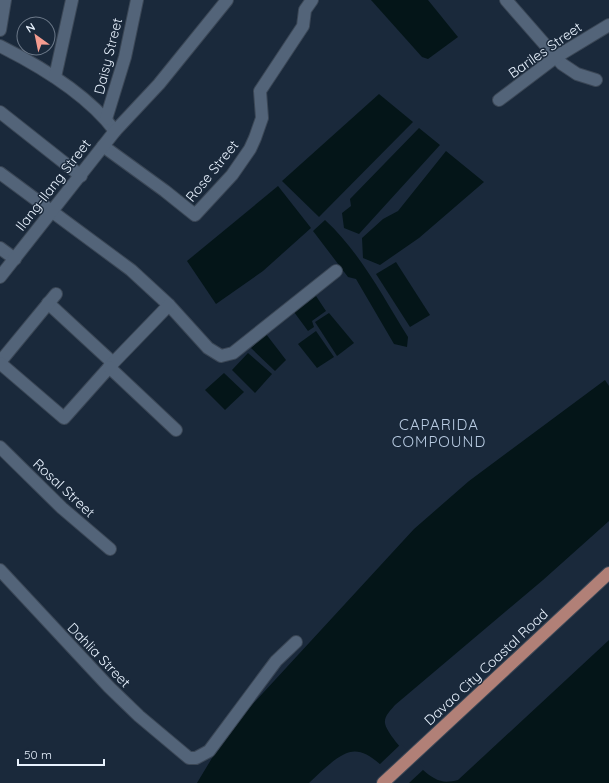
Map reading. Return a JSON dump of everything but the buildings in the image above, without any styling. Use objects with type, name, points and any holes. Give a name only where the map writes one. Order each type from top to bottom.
[{"type":"main road","name":"Davao City Coastal Road","points":[[383,783],[609,573]]},
{"type":"street","points":[[0,30],[5,0]]},
{"type":"street","points":[[55,78],[72,0]]},
{"type":"street","name":"Daisy Street","points":[[106,119],[125,57],[137,0]]},
{"type":"street","name":"Ilang-Ilang Street","points":[[0,277],[115,131],[164,78],[227,0]]},
{"type":"street","name":"Rose Street","points":[[104,146],[195,215],[232,175],[252,144],[262,118],[260,90],[303,26],[305,10],[312,0]]},
{"type":"street","points":[[506,0],[569,70],[596,80]]},
{"type":"street","name":"Bariles Street","points":[[500,100],[556,57],[609,24]]},
{"type":"street","points":[[0,46],[28,60],[55,78],[106,119],[115,131]]},
{"type":"street","points":[[0,112],[81,176]]},
{"type":"street","points":[[0,173],[131,270],[169,305],[214,353],[220,356],[226,356],[242,346],[336,271]]},
{"type":"street","points":[[0,248],[15,259]]},
{"type":"street","points":[[169,305],[111,365],[64,418],[0,363],[52,299],[111,365],[176,430]]},
{"type":"street","name":"Rosal Street","points":[[0,447],[62,508],[110,549]]},
{"type":"street","name":"Dahlia Street","points":[[0,570],[96,674],[139,716],[182,754],[189,758],[196,758],[209,751],[276,661],[296,642]]},
{"type":"shaded area","points":[[371,0],[428,0],[458,37],[428,59],[422,57]]},
{"type":"shaded area","points":[[379,94],[413,122],[319,217],[282,181]]},
{"type":"shaded area","points":[[419,128],[440,145],[359,234],[344,228],[342,213],[351,206],[350,199]]},
{"type":"shaded area","points":[[446,151],[484,182],[419,238],[380,265],[363,258],[362,238],[383,219],[398,211]]},
{"type":"shaded area","points":[[278,186],[311,228],[263,271],[216,304],[187,261]]},
{"type":"shaded area","points":[[325,220],[349,246],[370,276],[408,337],[407,347],[394,344],[356,279],[348,277],[313,231]]},
{"type":"shaded area","points":[[396,262],[430,315],[410,327],[376,274]]},
{"type":"shaded area","points":[[316,296],[326,311],[312,321],[314,327],[308,331],[294,312]]},
{"type":"shaded area","points":[[329,313],[354,343],[337,356],[315,322]]},
{"type":"shaded area","points":[[316,331],[334,357],[317,368],[298,344]]},
{"type":"shaded area","points":[[266,334],[286,360],[275,371],[251,348]]},
{"type":"shaded area","points":[[248,353],[272,374],[255,393],[232,370]]},
{"type":"shaded area","points":[[224,373],[244,392],[225,410],[205,390]]},
{"type":"shaded area","points":[[605,380],[609,386],[609,521],[543,580],[395,705],[387,716],[385,723],[387,729],[398,744],[414,762],[429,775],[437,780],[449,782],[458,780],[609,640],[609,783],[400,783],[374,759],[364,753],[354,752],[345,754],[335,760],[323,769],[309,783],[197,783],[212,758],[250,707],[414,529],[469,481]]},
{"type":"pier","points":[[401,744],[425,768],[409,783],[397,783],[379,765]]},
{"type":"district","name":"CAPARIDA COMPOUND","points":[[439,434]]}]
